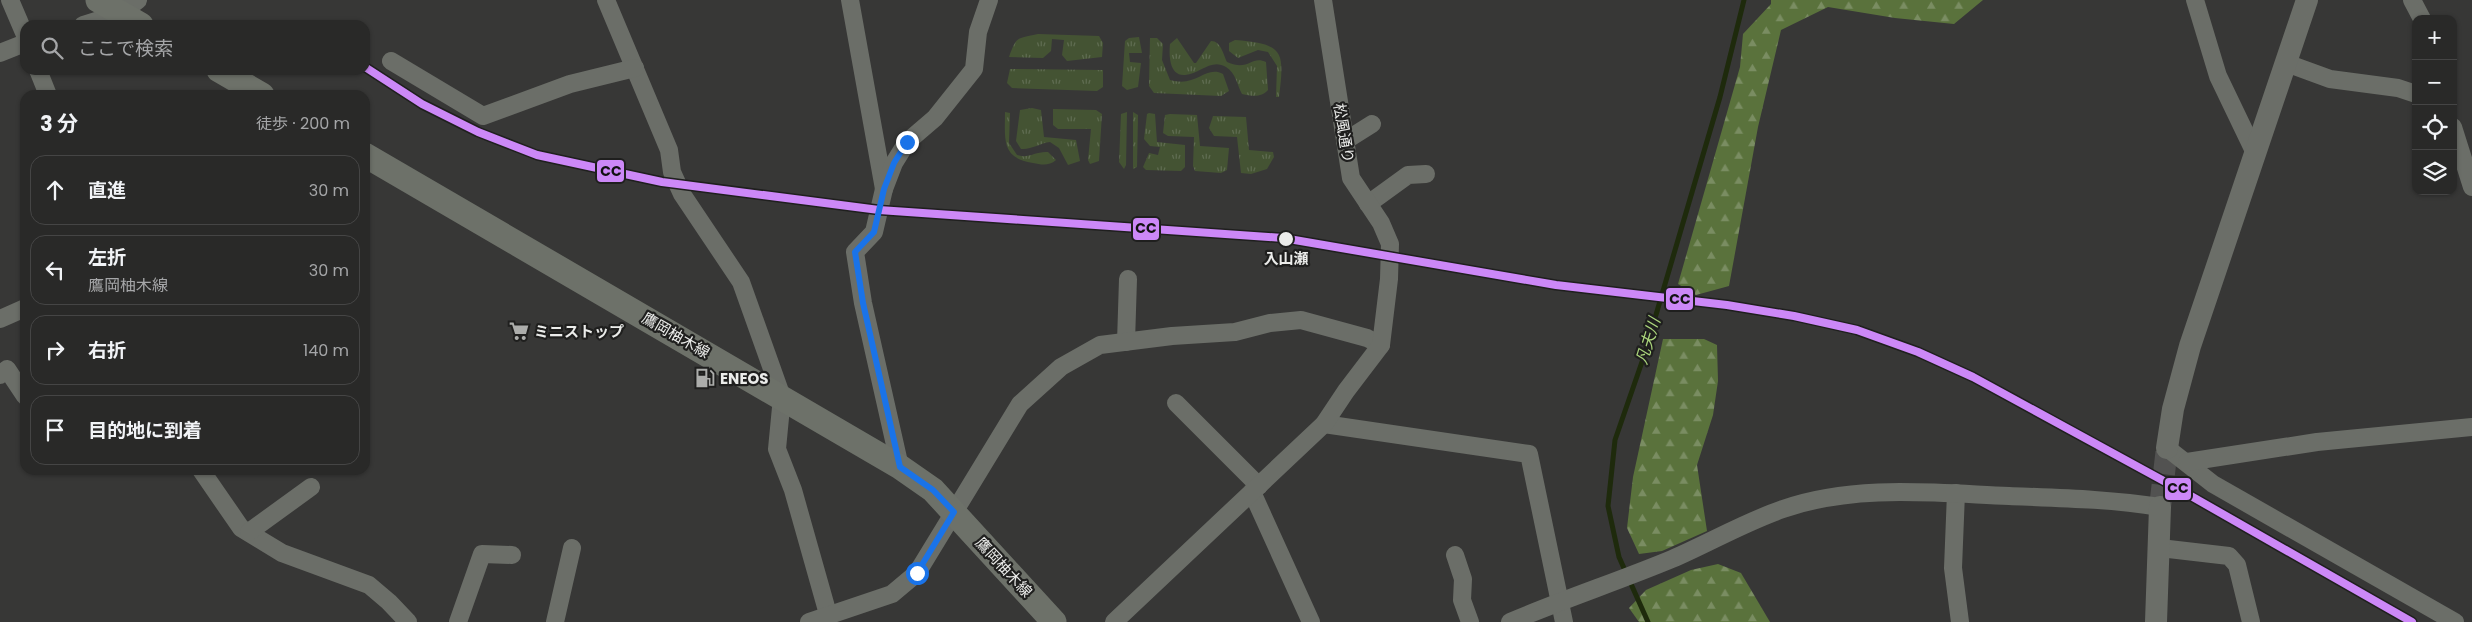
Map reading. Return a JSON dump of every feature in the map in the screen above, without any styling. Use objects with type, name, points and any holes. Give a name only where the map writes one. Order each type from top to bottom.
[{"type":"main road","points":[[98,0],[134,13]]},
{"type":"main road","points":[[228,75],[253,90]]},
{"type":"main road","name":"鷹岡柚木線","points":[[370,158],[900,467],[933,490],[1054,622]]},
{"type":"street","points":[[10,0],[20,23]]},
{"type":"street","points":[[606,0],[670,150],[672,172],[682,194],[741,282],[782,397],[777,449],[795,497],[828,614]]},
{"type":"street","points":[[850,0],[884,189]]},
{"type":"street","points":[[900,467],[863,303],[855,252],[874,232],[884,189],[894,163],[907,142],[936,118],[974,70],[978,32],[989,0]]},
{"type":"street","name":"松風通り","points":[[1323,0],[1351,178],[1381,223],[1390,244],[1381,345]]},
{"type":"street","points":[[2195,0],[2218,76],[2254,151]]},
{"type":"street","points":[[2306,0],[2190,346],[2173,409],[2167,448],[2213,484],[2455,622]]},
{"type":"street","points":[[2412,0],[2420,15]]},
{"type":"street","points":[[104,20],[134,13]]},
{"type":"street","points":[[0,53],[20,45]]},
{"type":"street","points":[[391,61],[483,116],[570,84],[635,68]]},
{"type":"street","points":[[2286,63],[2330,79],[2398,88],[2412,93]]},
{"type":"street","points":[[40,75],[46,90]]},
{"type":"street","points":[[1345,141],[1372,124]]},
{"type":"street","points":[[2457,140],[2472,187]]},
{"type":"street","points":[[1368,204],[1408,175],[1426,174]]},
{"type":"street","points":[[1126,342],[1128,279]]},
{"type":"street","points":[[0,319],[20,310]]},
{"type":"street","points":[[809,622],[828,614],[892,594],[917,573],[1020,404],[1061,367],[1100,345],[1172,336],[1235,332],[1270,323],[1300,320],[1367,338],[1381,345],[1324,424],[1114,622]]},
{"type":"street","points":[[0,375],[7,369],[20,388]]},
{"type":"street","points":[[1176,403],[1256,489],[1311,622]]},
{"type":"street","points":[[1324,424],[1529,454],[1564,622]]},
{"type":"street","points":[[2187,462],[2317,442],[2472,427]]},
{"type":"street","points":[[204,475],[241,528],[282,553],[368,585],[389,602],[408,622]]},
{"type":"street","points":[[249,532],[311,488]]},
{"type":"street","points":[[1510,622],[1559,601],[1610,585],[1783,509],[1841,496],[1885,492],[2122,501],[2160,507],[2156,622]]},
{"type":"street","points":[[1956,494],[1953,568],[1960,622]]},
{"type":"street","points":[[555,622],[572,548]]},
{"type":"street","points":[[2160,548],[2229,556],[2237,565],[2251,622]]},
{"type":"street","points":[[458,622],[482,554],[512,555]]},
{"type":"street","points":[[1455,555],[1463,579],[1462,600],[1470,622]]},
{"type":"green space","points":[[1771,0],[1983,0],[1954,24],[1895,18],[1828,7],[1781,30],[1758,127],[1729,286],[1696,295],[1678,284],[1740,67],[1743,34],[1771,4]]},
{"type":"green space","points":[[1038,34],[1099,36],[1103,43],[1102,57],[1067,61],[1062,55],[1064,40],[1052,39],[1051,51],[1043,58],[1009,57],[1016,41]]},
{"type":"green space","points":[[1139,37],[1142,53],[1129,53],[1130,62],[1141,63],[1138,87],[1127,90],[1122,86],[1125,41],[1129,38]]},
{"type":"green space","points":[[1150,38],[1157,38],[1163,44],[1162,60],[1170,80],[1187,81],[1211,72],[1217,72],[1223,74],[1229,91],[1221,96],[1154,93],[1149,86]]},
{"type":"green space","points":[[1177,38],[1194,63],[1196,63],[1211,41],[1217,43],[1227,62],[1234,65],[1245,65],[1257,60],[1266,62],[1268,90],[1265,93],[1253,96],[1242,94],[1232,72],[1221,65],[1210,65],[1185,75],[1176,72],[1171,64],[1170,44]]},
{"type":"green space","points":[[1235,40],[1263,44],[1272,47],[1277,52],[1281,69],[1279,97],[1276,97],[1277,66],[1268,52],[1258,50],[1238,58],[1229,51],[1229,43]]},
{"type":"green space","points":[[1010,69],[1103,70],[1103,87],[1097,91],[1012,88],[1007,83]]},
{"type":"green space","points":[[1032,108],[1041,110],[1044,137],[1076,140],[1080,161],[1068,165],[1059,148],[1050,142],[1021,149],[1016,141],[1020,110]]},
{"type":"green space","points":[[1053,109],[1096,110],[1102,114],[1099,161],[1090,164],[1088,160],[1091,129],[1058,129],[1053,125]]},
{"type":"green space","points":[[1005,112],[1010,113],[1009,143],[1017,155],[1025,156],[1048,152],[1056,160],[1042,165],[1023,161],[1015,157],[1010,152],[1005,139]]},
{"type":"green space","points":[[1127,112],[1126,165],[1124,169],[1119,162],[1121,114]]},
{"type":"green space","points":[[1133,112],[1138,115],[1137,167],[1133,169]]},
{"type":"green space","points":[[1147,114],[1155,114],[1157,142],[1185,145],[1185,167],[1181,171],[1146,170],[1143,167],[1149,153],[1158,155],[1160,147],[1150,146],[1144,139]]},
{"type":"green space","points":[[1165,115],[1197,115],[1200,146],[1229,148],[1227,170],[1221,173],[1195,171],[1193,166],[1194,137],[1168,136],[1163,133]]},
{"type":"green space","points":[[1213,116],[1246,117],[1249,150],[1273,152],[1274,157],[1267,169],[1251,174],[1241,173],[1237,137],[1214,136],[1209,128]]},
{"type":"green space","points":[[1663,339],[1704,339],[1717,345],[1718,381],[1713,415],[1697,465],[1707,531],[1662,551],[1639,554],[1627,528],[1633,477]]},
{"type":"green space","points":[[1718,564],[1741,573],[1770,622],[1639,622],[1629,608],[1646,590],[1691,570]]},
{"type":"waterway","name":"凡夫川","points":[[1648,622],[1619,557],[1608,506],[1615,440],[1643,359],[1720,97],[1744,0]]},
{"type":"tunnel","points":[[2160,507],[2167,448]]},
{"type":"transit line","name":"CC","points":[[370,70],[422,104],[478,132],[537,155],[662,182],[879,210],[1283,238],[1556,285],[1727,305],[1794,316],[1857,330],[1918,352],[1973,377],[2184,492],[2412,622]]},
{"type":"place","name":"入山瀬","points":[[1286,239]]},
{"type":"place","name":"ミニストップ","points":[[519,331]]},
{"type":"place","name":"ENEOS","points":[[705,378]]},
{"type":"route","points":[[907,142],[894,163],[884,189],[874,232],[855,252],[872,346],[897,446],[900,467],[933,490],[954,512],[917,573]]}]
